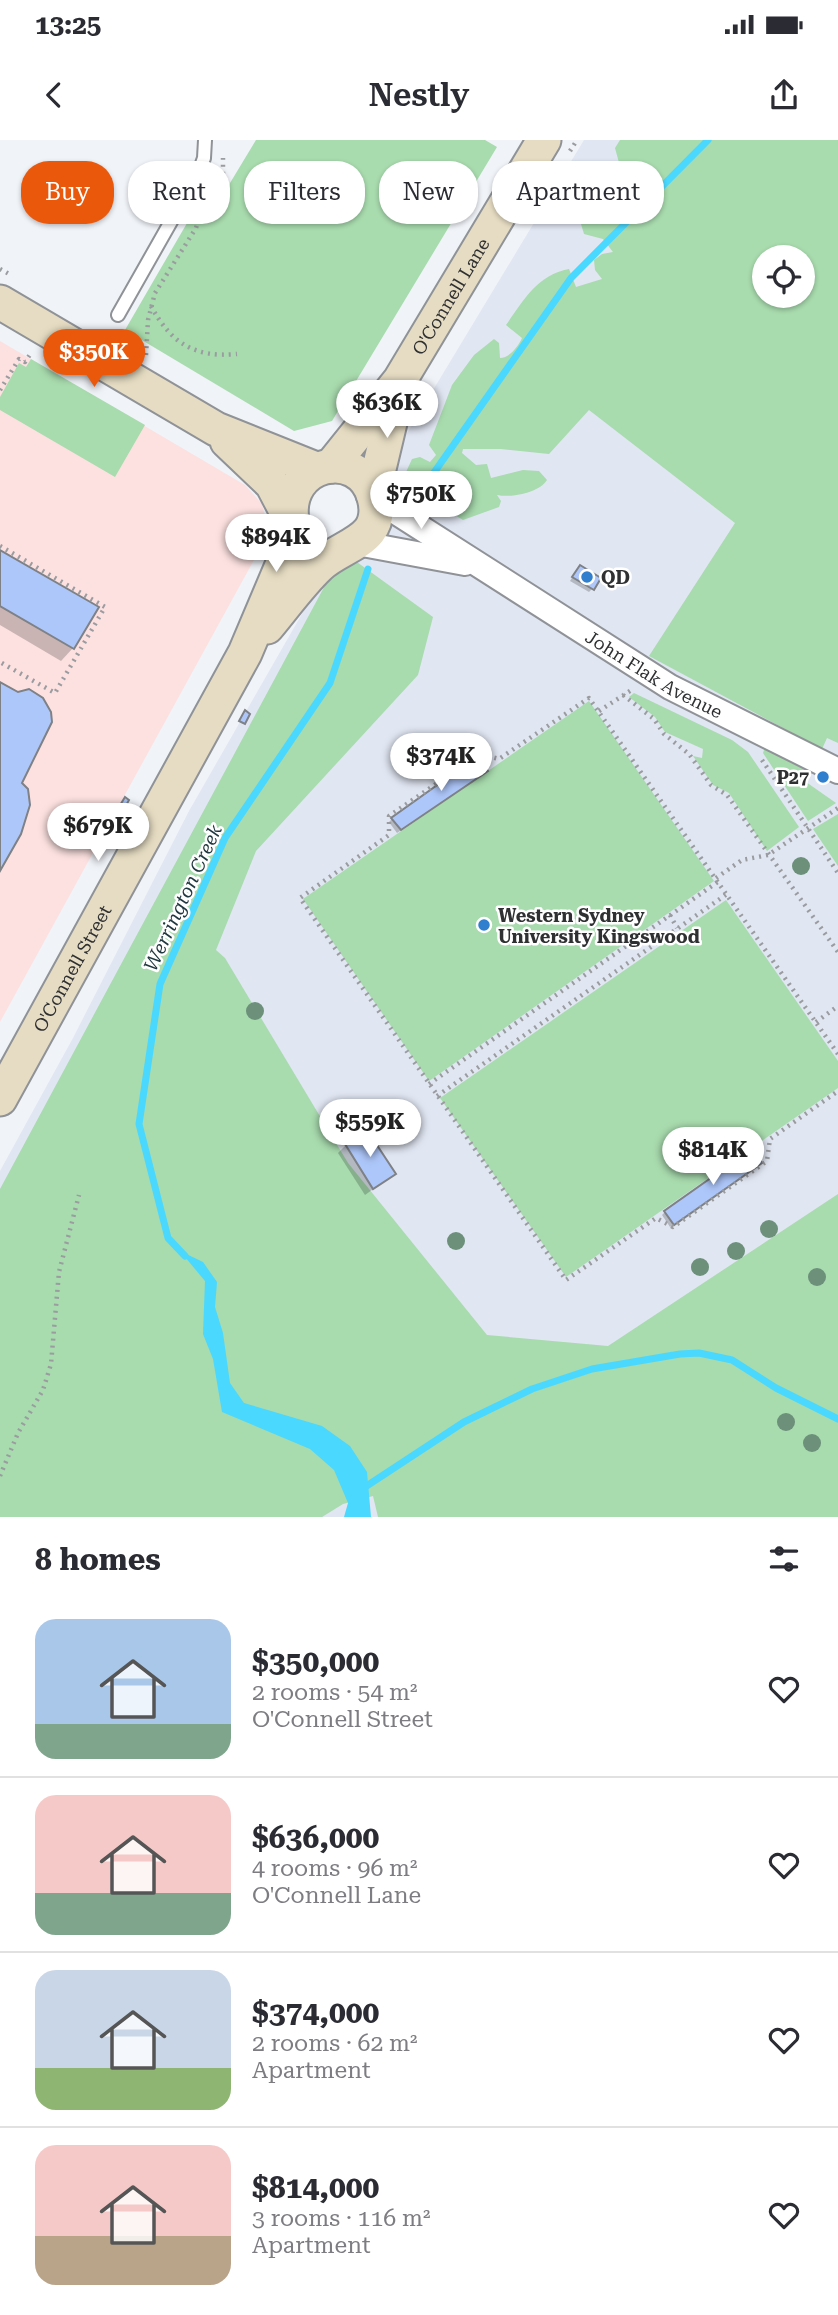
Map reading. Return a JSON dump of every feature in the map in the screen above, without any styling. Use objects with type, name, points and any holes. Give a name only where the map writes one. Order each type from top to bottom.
[{"type":"street","name":"O'Connell Lane","points":[[323,467],[400,380],[554,152]]},
{"type":"street","points":[[11,292],[216,429],[272,484],[293,523],[312,545],[337,551],[354,545]]},
{"type":"street","name":"O'Connell Lane","points":[[374,496],[400,380]]},
{"type":"street","points":[[216,429],[323,467],[357,473],[374,496]]},
{"type":"street","name":"O'Connell Street","points":[[0,1099],[245,653],[289,549],[293,523],[292,496],[297,484],[323,467]]},
{"type":"street","name":"O'Connell Street","points":[[245,653],[321,564],[354,545],[373,523],[374,496]]},
{"type":"street","name":"John Flak Avenue","points":[[374,496],[476,565],[670,687],[838,771]]},
{"type":"street","name":"John Flak Avenue","points":[[354,545],[476,565]]},
{"type":"lane","points":[[118,314],[199,172],[204,158],[205,140]]},
{"type":"path","points":[[554,152],[577,140]]},
{"type":"path","points":[[146,355],[151,305],[196,228],[205,201],[223,183],[223,158]]},
{"type":"path","points":[[0,269],[11,292]]},
{"type":"path","points":[[151,305],[164,329],[176,340],[217,356],[237,354]]},
{"type":"path","points":[[135,348],[158,361]]},
{"type":"path","points":[[0,390],[19,359],[25,362],[31,353]]},
{"type":"path","points":[[0,546],[105,607],[55,693],[0,662]]},
{"type":"path","points":[[599,711],[633,688]]},
{"type":"path","points":[[623,695],[654,719],[664,734],[690,754],[711,785],[727,795],[838,952]]},
{"type":"path","points":[[838,1054],[589,698],[499,758],[480,754],[389,816],[389,835],[300,898],[566,1280],[656,1218],[673,1227],[767,1161],[770,1139],[838,1091]]},
{"type":"path","points":[[761,758],[838,873]]},
{"type":"path","points":[[429,1084],[670,915],[741,860],[768,855],[838,807]]},
{"type":"path","points":[[438,1096],[727,894]]},
{"type":"path","points":[[670,915],[677,928]]},
{"type":"path","points":[[816,1021],[838,1006]]},
{"type":"path","points":[[0,1476],[18,1433],[43,1390],[51,1364],[59,1272],[79,1195]]},
{"type":"shaded area","name":"Western Sydney University Kingswood","points":[[584,140],[838,140],[838,1517],[0,1517],[0,1171],[73,1038],[189,811],[377,483],[533,224],[664,224],[664,161],[571,161]]},
{"type":"shaded area","points":[[0,341],[245,485],[262,504],[267,524],[265,540],[0,1022]]},
{"type":"green space","points":[[256,140],[485,140],[497,147],[478,179],[478,161],[379,161],[379,224],[451,224],[332,421],[294,431],[125,330],[186,224],[230,224],[230,183]]},
{"type":"green space","points":[[620,140],[838,140],[838,743],[827,738],[822,749],[649,656],[735,523],[589,410],[549,454],[501,449],[463,449],[462,453],[476,465],[487,464],[491,478],[523,470],[539,471],[547,480],[538,488],[524,494],[497,495],[501,501],[499,507],[463,520],[401,483],[412,459],[420,457],[430,462],[436,455],[429,445],[452,385],[474,355],[494,339],[499,343],[500,358],[510,354],[518,345],[522,338],[506,325],[532,290],[548,277],[569,269],[576,287],[602,279],[595,270],[594,260],[602,254],[613,252],[603,239],[584,234],[581,224],[664,224],[664,161],[619,161],[615,148]]},
{"type":"green space","points":[[31,359],[145,425],[115,477],[0,410],[0,397],[19,363],[26,367]]},
{"type":"green space","points":[[343,552],[433,617],[418,675],[256,851],[216,950],[225,958],[348,1163],[487,1335],[608,1346],[838,1194],[838,1517],[378,1517],[373,1496],[343,1504],[322,1517],[0,1517],[0,1189]]},
{"type":"green space","points":[[634,693],[732,740],[748,752],[799,827],[767,851],[729,793],[713,785],[693,756],[702,758],[703,749],[665,732],[655,717],[629,697]]},
{"type":"green space","points":[[589,701],[714,881],[429,1081],[303,899]]},
{"type":"green space","points":[[765,747],[812,773],[806,782],[836,803],[808,821],[763,753]]},
{"type":"green space","points":[[838,814],[838,866],[813,829]]},
{"type":"green space","points":[[726,900],[838,1061],[838,1088],[566,1277],[440,1098]]},
{"type":"water","points":[[180,1251],[203,1262],[217,1282],[215,1307],[223,1333],[230,1383],[244,1403],[322,1426],[350,1446],[367,1472],[371,1517],[344,1517],[348,1503],[334,1470],[310,1449],[222,1412],[213,1359],[203,1334],[205,1281]]},
{"type":"building","points":[[0,550],[99,607],[74,649],[0,606]]},
{"type":"building","name":"QD","points":[[580,565],[601,578],[594,590],[572,577]]},
{"type":"building","points":[[0,682],[18,692],[29,689],[43,698],[51,712],[52,722],[22,783],[28,789],[30,805],[21,834],[0,871]]},
{"type":"building","points":[[245,710],[250,714],[245,724],[239,721]]},
{"type":"building","points":[[478,756],[488,771],[401,830],[391,818]]},
{"type":"building","points":[[125,797],[129,800],[124,809],[119,807]]},
{"type":"building","points":[[367,1130],[396,1174],[373,1189],[345,1144]]},
{"type":"building","points":[[752,1149],[762,1163],[674,1225],[664,1211]]},
{"type":"waterway","name":"Werrington Creek","points":[[421,491],[571,278],[708,140]]},
{"type":"waterway","name":"Werrington Creek","points":[[185,1256],[168,1238],[139,1124],[160,984],[225,838],[330,683],[368,569]]},
{"type":"waterway","points":[[362,1489],[464,1422],[532,1389],[592,1369],[680,1354],[699,1353],[732,1360],[776,1388],[838,1419]]},
{"type":"place","name":"QD","points":[[587,577]]},
{"type":"place","name":"P27","points":[[823,777]]},
{"type":"place","name":"Western Sydney University Kingswood","points":[[484,925]]}]
